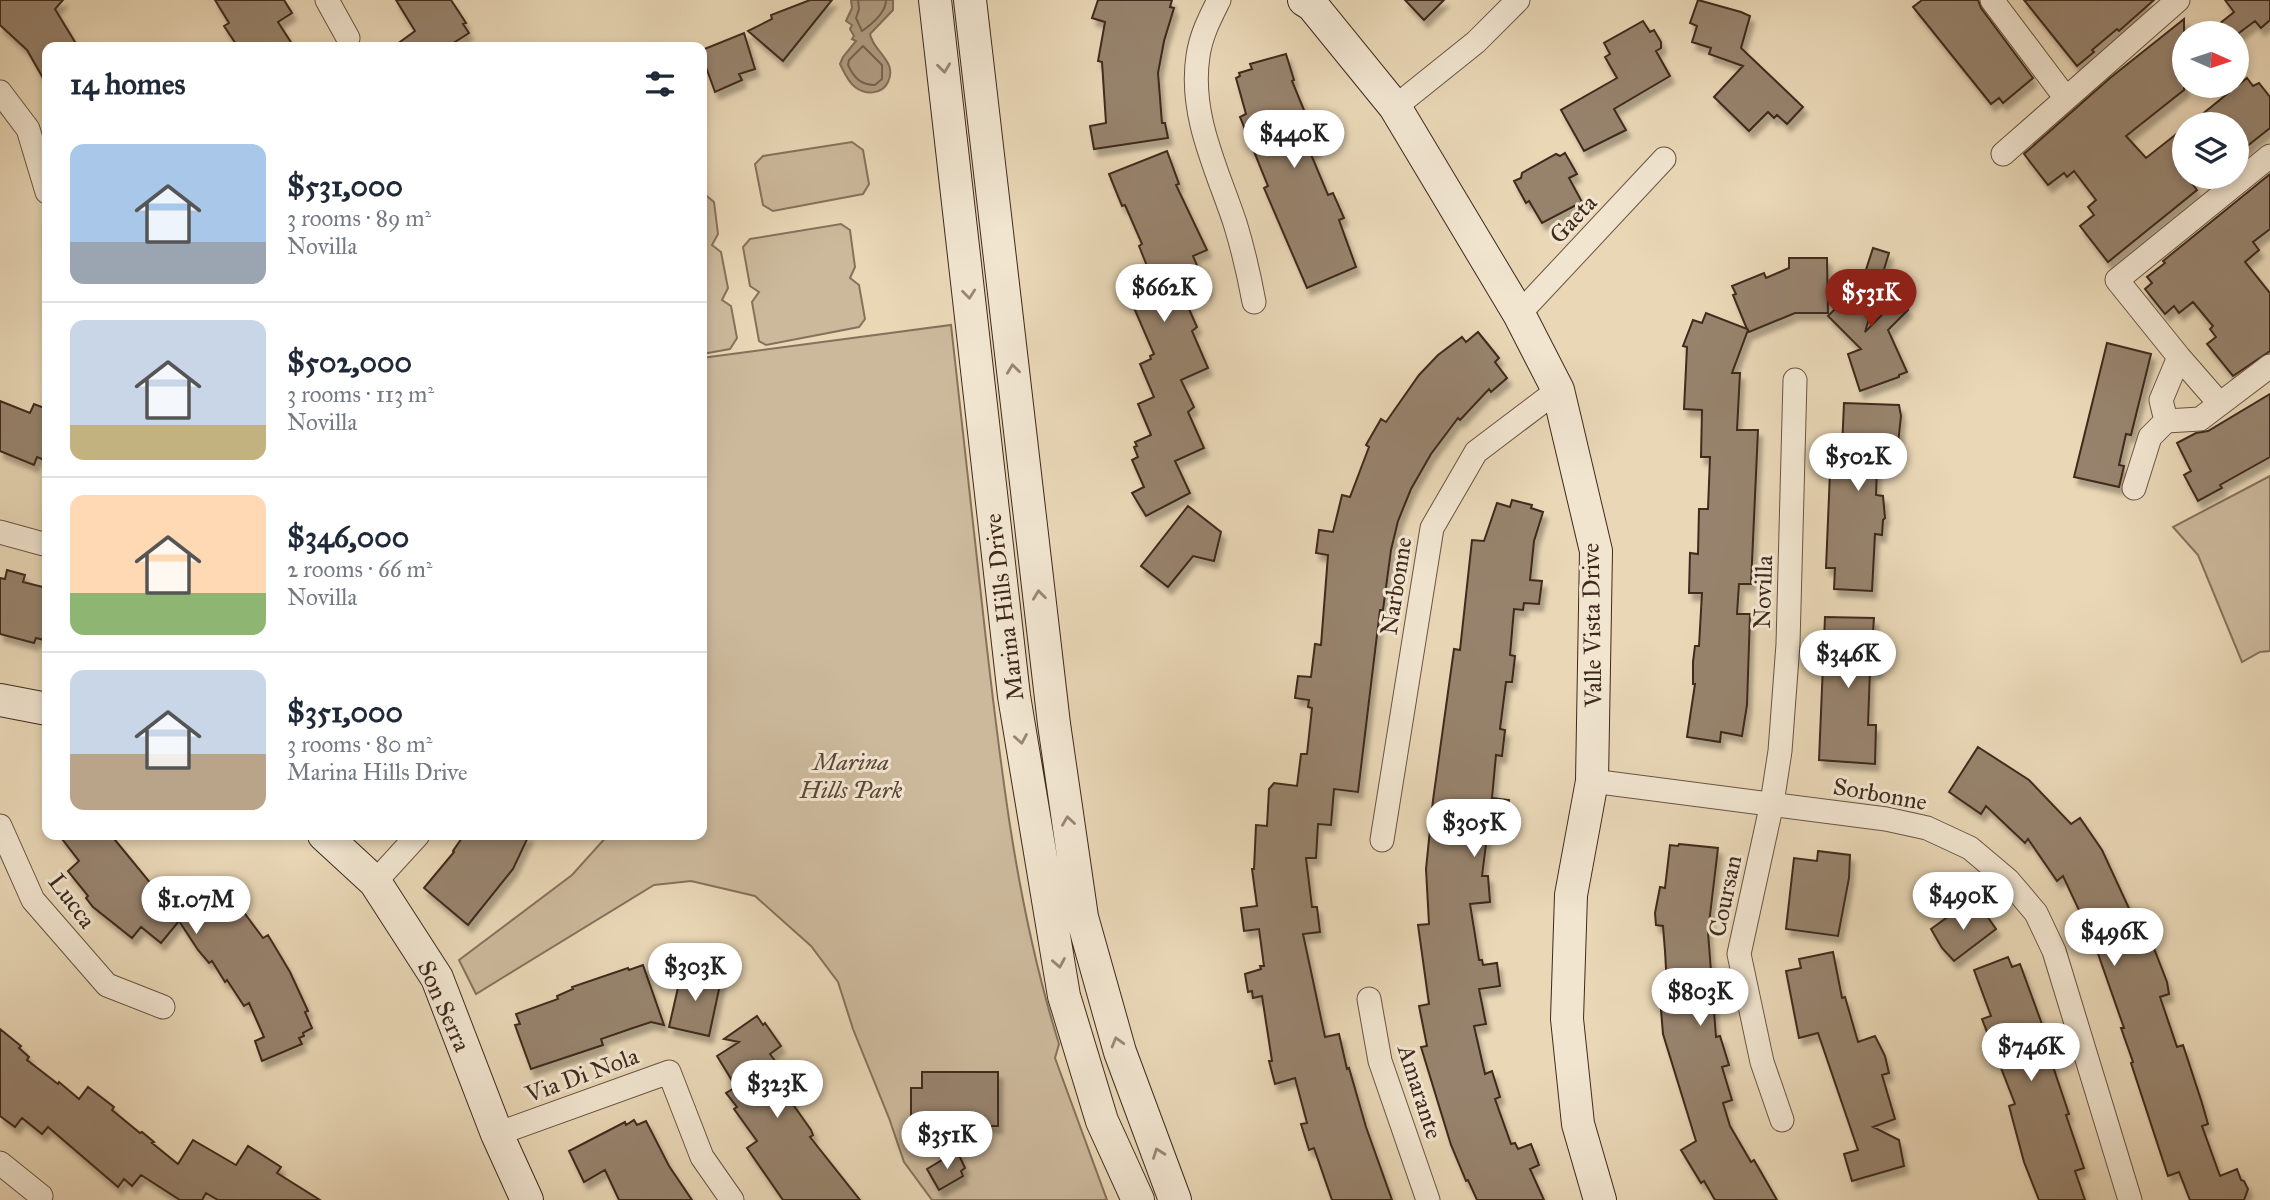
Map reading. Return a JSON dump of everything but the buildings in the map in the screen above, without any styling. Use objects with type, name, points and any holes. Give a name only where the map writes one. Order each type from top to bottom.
[{"type":"street","points":[[327,0],[348,38]]},
{"type":"street","name":"Marina Hills Drive","points":[[935,0],[1020,737],[1064,996],[1102,1121],[1138,1200]]},
{"type":"street","name":"Marina Hills Drive","points":[[970,0],[1054,724],[1082,917],[1120,1052],[1175,1200]]},
{"type":"street","points":[[1219,0],[1205,28],[1198,56],[1199,115],[1248,266],[1254,302]]},
{"type":"street","name":"Valle Vista Drive","points":[[1304,0],[1312,5],[1395,107],[1519,314],[1558,390],[1596,551],[1592,781],[1571,895],[1567,1019],[1578,1124],[1600,1200]]},
{"type":"street","points":[[1395,107],[1476,42],[1518,0]]},
{"type":"street","points":[[1992,0],[2065,97]]},
{"type":"street","points":[[2003,153],[2178,0]]},
{"type":"street","points":[[0,92],[28,129],[42,175]]},
{"type":"street","points":[[2220,404],[2117,280],[2270,156]]},
{"type":"street","name":"Gaeta","points":[[1519,314],[1664,159]]},
{"type":"street","points":[[2166,421],[2161,400],[2179,357]]},
{"type":"street","points":[[2134,488],[2150,437],[2166,421],[2200,419],[2270,366]]},
{"type":"street","name":"Novilla","points":[[1772,803],[1780,751],[1788,644],[1795,380]]},
{"type":"street","name":"Narbonne","points":[[1382,840],[1432,528],[1476,452],[1558,390]]},
{"type":"street","points":[[0,532],[42,544]]},
{"type":"street","points":[[0,700],[42,708]]},
{"type":"street","name":"Sorbonne","points":[[1592,781],[1886,819],[1927,828],[1970,848],[2008,880],[2036,913],[2054,951],[2130,1200]]},
{"type":"street","name":"Coursan","points":[[1772,803],[1739,954],[1762,1062],[1782,1121]]},
{"type":"street","name":"Lucca","points":[[0,826],[33,900],[107,985],[163,1007]]},
{"type":"street","name":"Son Serra","points":[[329,840],[375,883],[437,978],[497,1134],[527,1200]]},
{"type":"street","points":[[375,883],[414,840]]},
{"type":"street","name":"Amarante","points":[[1369,999],[1380,1061],[1428,1200]]},
{"type":"street","name":"Via Di Nola","points":[[497,1134],[669,1072],[702,1157],[732,1200]]},
{"type":"street","points":[[0,1163],[41,1196]]},
{"type":"green space","points":[[852,142],[863,150],[869,184],[863,194],[773,211],[763,205],[755,164],[763,156]]},
{"type":"green space","points":[[707,196],[714,202],[718,234],[712,245],[721,252],[728,288],[722,300],[731,306],[737,338],[730,349],[707,353]]},
{"type":"green space","points":[[841,224],[850,230],[855,267],[850,278],[859,285],[865,319],[859,327],[766,345],[759,341],[752,302],[759,292],[750,286],[743,247],[750,239]]},
{"type":"green space","name":"Marina Hills Park","points":[[951,325],[997,736],[1021,891],[1044,994],[1059,1044],[1055,1058],[1107,1200],[932,1200],[904,1162],[838,982],[811,946],[755,896],[691,881],[654,885],[476,994],[459,960],[572,875],[604,840],[707,840],[707,357]]},
{"type":"green space","points":[[2270,476],[2270,651],[2260,652],[2242,662],[2198,555],[2173,527]]},
{"type":"water","points":[[851,0],[893,0],[893,10],[870,34],[890,68],[888,82],[878,91],[859,90],[848,80],[840,64],[856,41],[852,39],[852,25],[846,21],[852,8]]}]
